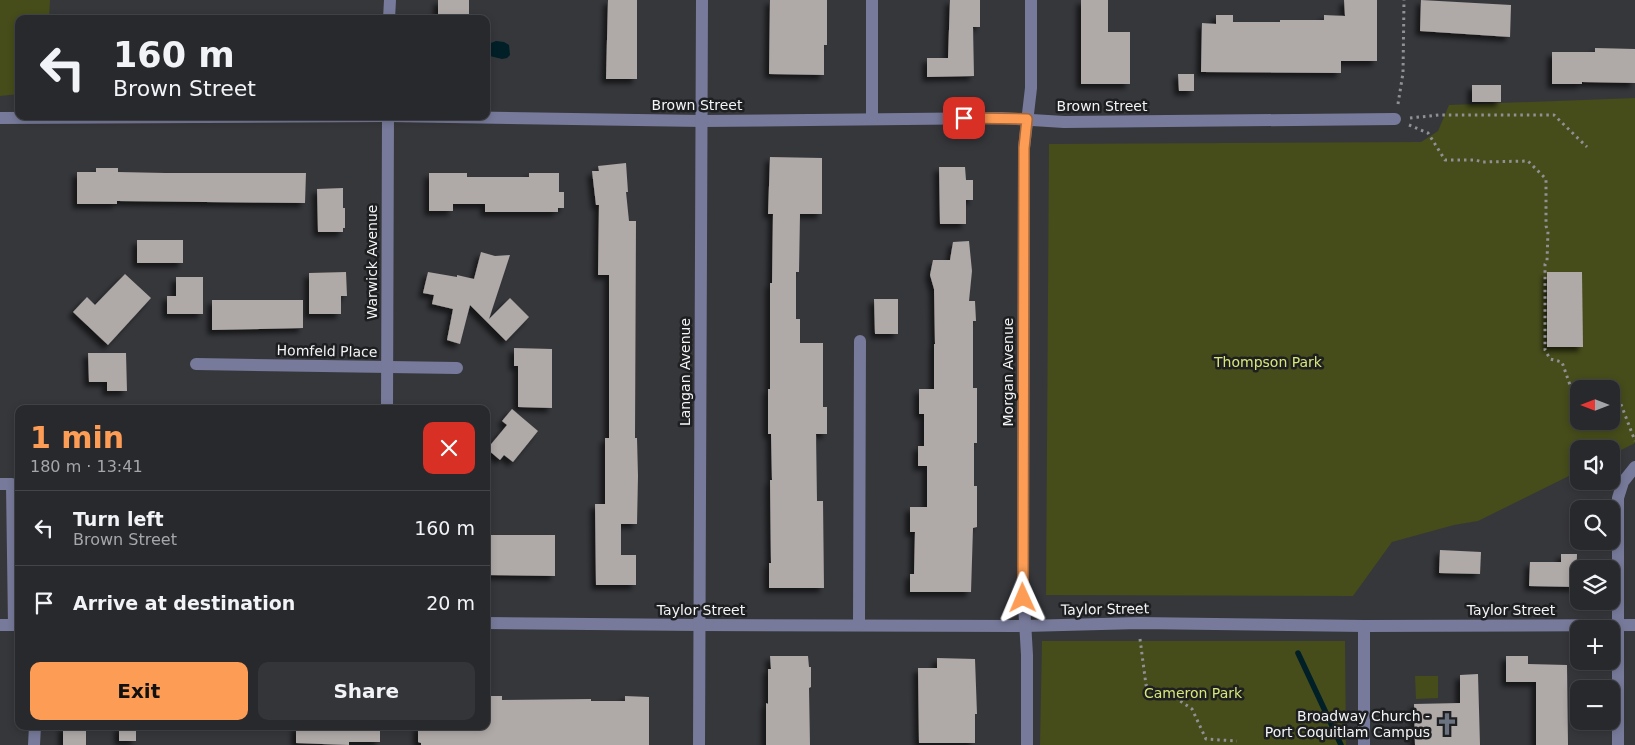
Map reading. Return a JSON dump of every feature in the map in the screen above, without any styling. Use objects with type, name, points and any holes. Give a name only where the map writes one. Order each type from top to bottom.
[{"type":"street","points":[[389,15],[390,0]]},
{"type":"street","name":"Langan Avenue","points":[[699,745],[702,0]]},
{"type":"street","points":[[872,0],[872,118]]},
{"type":"street","name":"Morgan Avenue","points":[[1027,745],[1028,655],[1022,588],[1024,148],[1031,88],[1031,0]]},
{"type":"street","name":"Brown Street","points":[[0,118],[15,118]]},
{"type":"street","name":"Brown Street","points":[[490,118],[702,121],[872,118],[1027,119],[1064,122],[1395,119]]},
{"type":"street","name":"Warwick Avenue","points":[[387,405],[388,120]]},
{"type":"street","points":[[859,625],[860,341]]},
{"type":"street","name":"Homfeld Place","points":[[196,364],[457,368]]},
{"type":"street","points":[[1618,620],[1618,498],[1623,482],[1635,467]]},
{"type":"street","points":[[0,484],[12,484],[15,590]]},
{"type":"street","name":"Taylor Street","points":[[490,623],[1025,626],[1139,623],[1364,626],[1570,625]]},
{"type":"street","points":[[0,625],[15,625]]},
{"type":"street","name":"Taylor Street","points":[[1620,625],[1635,625]]},
{"type":"street","points":[[1364,626],[1364,745]]},
{"type":"street","points":[[1618,670],[1618,745]]},
{"type":"street","points":[[34,745],[35,730]]},
{"type":"path","points":[[1395,119],[1403,73],[1404,0]]},
{"type":"path","points":[[1395,119],[1439,116],[1554,116],[1587,147]]},
{"type":"path","points":[[1395,119],[1428,133],[1445,160],[1528,162],[1546,179],[1546,226],[1548,230],[1547,261],[1545,264],[1545,350],[1550,359],[1562,362],[1570,385]]},
{"type":"path","points":[[1620,402],[1635,441]]},
{"type":"path","points":[[1139,623],[1146,685],[1170,694],[1192,709],[1206,739],[1237,741]]},
{"type":"green space","points":[[0,0],[50,0],[49,15],[15,15],[15,94],[0,96]]},
{"type":"green space","name":"Thompson Park","points":[[1635,98],[1635,443],[1620,450],[1620,440],[1570,440],[1570,475],[1478,521],[1454,525],[1392,542],[1353,596],[1046,595],[1049,144],[1421,142],[1438,131],[1449,105]]},
{"type":"green space","name":"Cameron Park","points":[[1042,641],[1345,641],[1346,745],[1040,745]]},
{"type":"green space","points":[[1415,676],[1438,676],[1438,698],[1416,699]]},
{"type":"water","points":[[496,41],[504,42],[509,45],[510,55],[502,59],[490,56],[490,43]]},
{"type":"building","points":[[438,0],[469,0],[469,15],[438,15]]},
{"type":"building","points":[[608,0],[637,0],[637,79],[606,79]]},
{"type":"building","points":[[770,0],[827,0],[827,45],[824,45],[824,75],[769,74]]},
{"type":"building","points":[[950,0],[980,0],[980,27],[973,27],[974,76],[927,77],[927,58],[948,58]]},
{"type":"building","points":[[1081,0],[1108,0],[1108,32],[1130,32],[1130,84],[1081,84]]},
{"type":"building","points":[[1344,0],[1377,0],[1377,61],[1341,61],[1341,73],[1201,72],[1202,23],[1216,24],[1216,15],[1233,15],[1233,22],[1324,20],[1324,15],[1345,16]]},
{"type":"building","points":[[1421,0],[1511,5],[1510,37],[1420,31]]},
{"type":"building","points":[[1595,48],[1635,49],[1635,83],[1582,82],[1582,84],[1552,84],[1552,52],[1595,52]]},
{"type":"building","points":[[1178,74],[1194,74],[1194,91],[1179,91]]},
{"type":"building","points":[[1472,85],[1501,85],[1501,102],[1472,102]]},
{"type":"building","points":[[770,157],[822,158],[822,214],[800,214],[799,272],[796,272],[796,319],[800,319],[800,343],[823,343],[823,407],[827,407],[827,434],[816,434],[817,501],[823,501],[824,588],[769,588],[769,563],[771,563],[770,480],[772,480],[771,434],[768,434],[768,389],[770,389],[770,283],[772,283],[773,214],[768,214]]},
{"type":"building","points":[[626,163],[629,221],[636,221],[635,438],[637,438],[638,476],[637,524],[621,524],[621,555],[636,555],[636,585],[596,585],[595,504],[605,504],[605,438],[609,438],[609,275],[598,275],[599,205],[596,205],[592,171],[599,171],[598,166]]},
{"type":"building","points":[[939,167],[965,167],[966,180],[973,180],[973,200],[966,200],[966,224],[940,224]]},
{"type":"building","points":[[96,168],[118,168],[118,172],[306,173],[305,203],[117,201],[117,204],[77,204],[77,172],[96,172]]},
{"type":"building","points":[[429,173],[467,173],[467,177],[529,177],[529,173],[559,173],[559,192],[564,192],[564,208],[558,208],[558,212],[485,212],[485,204],[453,204],[453,211],[429,211]]},
{"type":"building","points":[[343,188],[345,228],[343,228],[343,232],[318,232],[317,189]]},
{"type":"building","points":[[137,240],[183,240],[183,263],[137,263]]},
{"type":"building","points":[[969,241],[972,271],[969,301],[975,301],[976,321],[973,321],[973,388],[977,388],[977,443],[974,443],[974,486],[977,486],[977,527],[973,528],[971,592],[910,592],[910,574],[914,574],[915,532],[910,532],[910,507],[927,507],[927,466],[918,466],[918,446],[924,446],[924,414],[919,414],[919,389],[934,389],[934,289],[930,275],[933,260],[950,260],[953,242]]},
{"type":"building","points":[[481,252],[495,256],[510,255],[489,319],[510,298],[529,317],[506,341],[470,305],[460,344],[447,340],[453,309],[432,304],[434,295],[423,293],[428,272],[474,279]]},
{"type":"building","points":[[346,272],[347,296],[341,296],[341,314],[309,314],[309,273]]},
{"type":"building","points":[[1547,272],[1582,272],[1583,347],[1547,347]]},
{"type":"building","points":[[125,274],[151,298],[108,345],[73,312],[87,297],[95,305]]},
{"type":"building","points":[[176,277],[203,277],[203,314],[167,314],[167,296],[176,296]]},
{"type":"building","points":[[874,299],[898,299],[898,334],[875,334]]},
{"type":"building","points":[[212,300],[303,300],[303,328],[212,330]]},
{"type":"building","points":[[514,348],[552,349],[552,408],[518,407],[518,366],[514,366]]},
{"type":"building","points":[[88,353],[126,353],[127,391],[107,391],[107,382],[89,382]]},
{"type":"building","points":[[512,409],[538,431],[513,462],[504,455],[500,460],[490,452],[490,445],[507,425],[502,421]]},
{"type":"building","points":[[490,535],[555,535],[555,576],[490,575]]},
{"type":"building","points":[[1440,550],[1481,552],[1480,574],[1439,573]]},
{"type":"building","points":[[1561,554],[1577,554],[1577,560],[1570,560],[1570,587],[1529,586],[1530,562],[1561,562]]},
{"type":"building","points":[[770,656],[808,656],[809,667],[811,667],[811,687],[809,688],[810,745],[766,745],[766,703],[768,704],[768,669],[771,669]]},
{"type":"building","points":[[1506,656],[1528,656],[1528,664],[1567,665],[1568,745],[1536,745],[1536,682],[1506,682]]},
{"type":"building","points":[[937,658],[975,659],[977,714],[975,714],[975,743],[919,743],[918,668],[937,668]]},
{"type":"building","name":"Broadway Church - Port Coquitlam Campus","points":[[1478,674],[1480,745],[1415,745],[1414,704],[1460,703],[1460,675]]},
{"type":"building","points":[[490,696],[502,696],[502,700],[591,699],[591,701],[625,701],[625,696],[649,697],[649,745],[421,745],[418,742],[418,730],[490,730]]},
{"type":"building","points":[[63,730],[86,730],[86,745],[63,745]]},
{"type":"building","points":[[119,730],[136,730],[136,741],[119,741]]},
{"type":"building","points":[[296,730],[380,730],[380,742],[349,742],[349,745],[296,743]]},
{"type":"waterway","points":[[1298,653],[1341,745]]},
{"type":"place","name":"Broadway Church - Port Coquitlam Campus","points":[[1447,724]]},
{"type":"route","points":[[964,118],[1027,119],[1024,148],[1023,598]]}]
